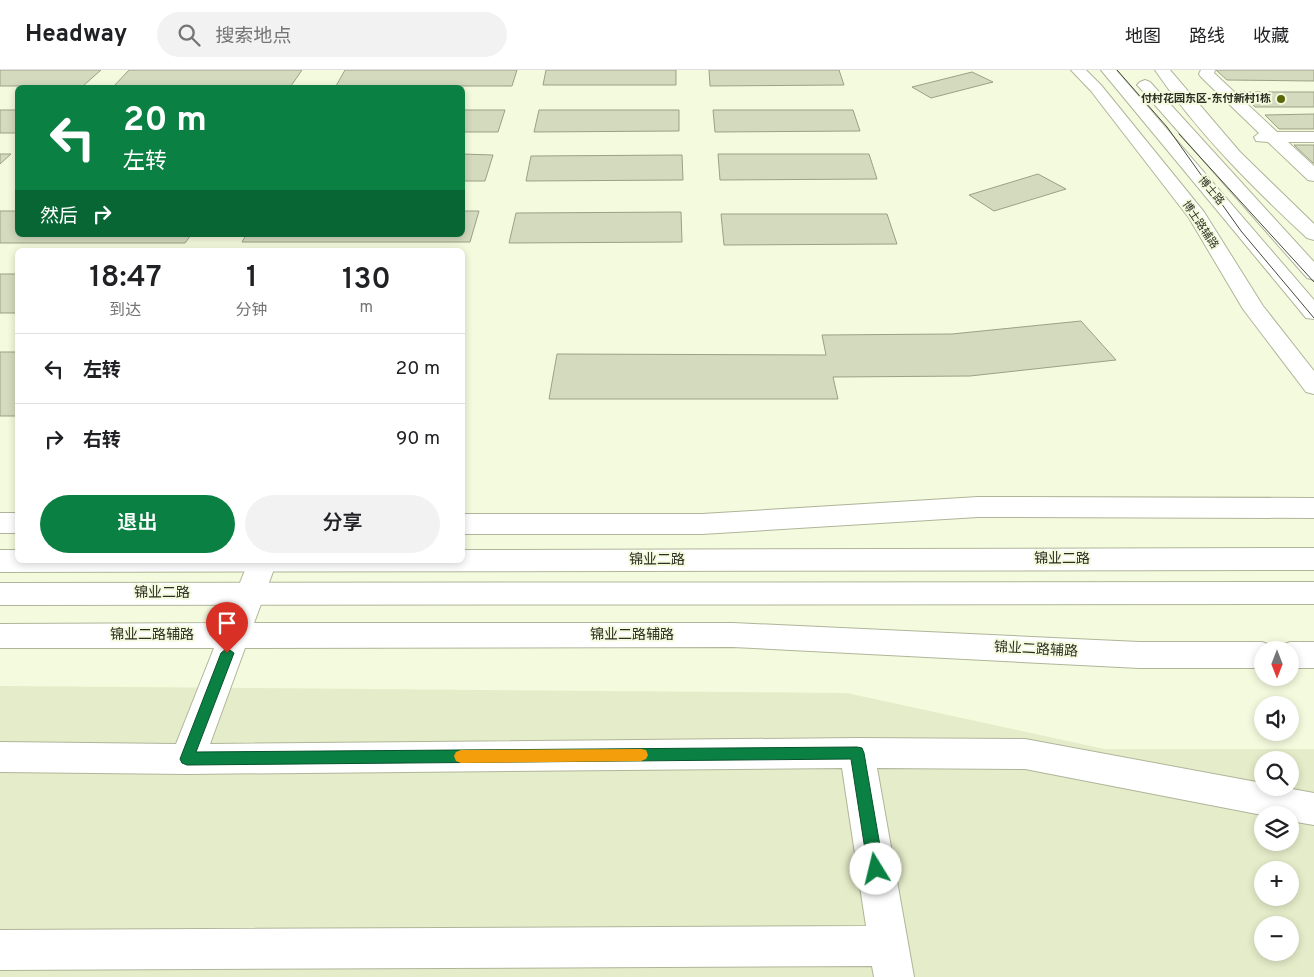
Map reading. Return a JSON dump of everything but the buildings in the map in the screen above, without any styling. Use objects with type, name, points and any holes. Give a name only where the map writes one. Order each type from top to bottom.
[{"type":"street","name":"博士路辅路","points":[[1078,70],[1096,88],[1197,216],[1254,309],[1314,387]]},
{"type":"street","name":"博士路","points":[[1108,70],[1314,313]]},
{"type":"street","name":"博士路","points":[[1131,70],[1314,274]]},
{"type":"street","points":[[1162,70],[1186,102],[1218,137],[1281,204],[1314,234]]},
{"type":"street","points":[[1208,70],[1206,74],[1312,172]]},
{"type":"street","points":[[1218,137],[1314,137]]},
{"type":"street","points":[[465,524],[702,524],[978,507],[1314,508]]},
{"type":"street","points":[[0,523],[15,523]]},
{"type":"street","name":"锦业二路","points":[[465,561],[1314,559]]},
{"type":"street","name":"锦业二路","points":[[0,561],[15,561]]},
{"type":"street","points":[[187,759],[262,563]]},
{"type":"street","name":"锦业二路","points":[[0,594],[1314,593]]},
{"type":"street","name":"锦业二路辅路","points":[[0,636],[733,634],[1139,655],[1254,655]]},
{"type":"street","points":[[1299,655],[1314,655]]},
{"type":"street","points":[[0,950],[891,961],[857,753]]},
{"type":"street","points":[[0,757],[187,759],[857,753],[1025,754],[1314,809]]},
{"type":"shaded area","points":[[0,686],[847,693],[1104,749],[1314,749],[1314,977],[0,977]]},
{"type":"tram line","points":[[1117,70],[1167,127],[1241,231],[1314,318]]},
{"type":"tram line","points":[[1179,134],[1314,282]]},
{"type":"slow traffic","points":[[461,756],[641,755]]},
{"type":"place","name":"付村花园东区-东付新村1栋","points":[[1281,99]]},
{"type":"route","points":[[227,653],[187,759],[857,753],[876,869]]}]
